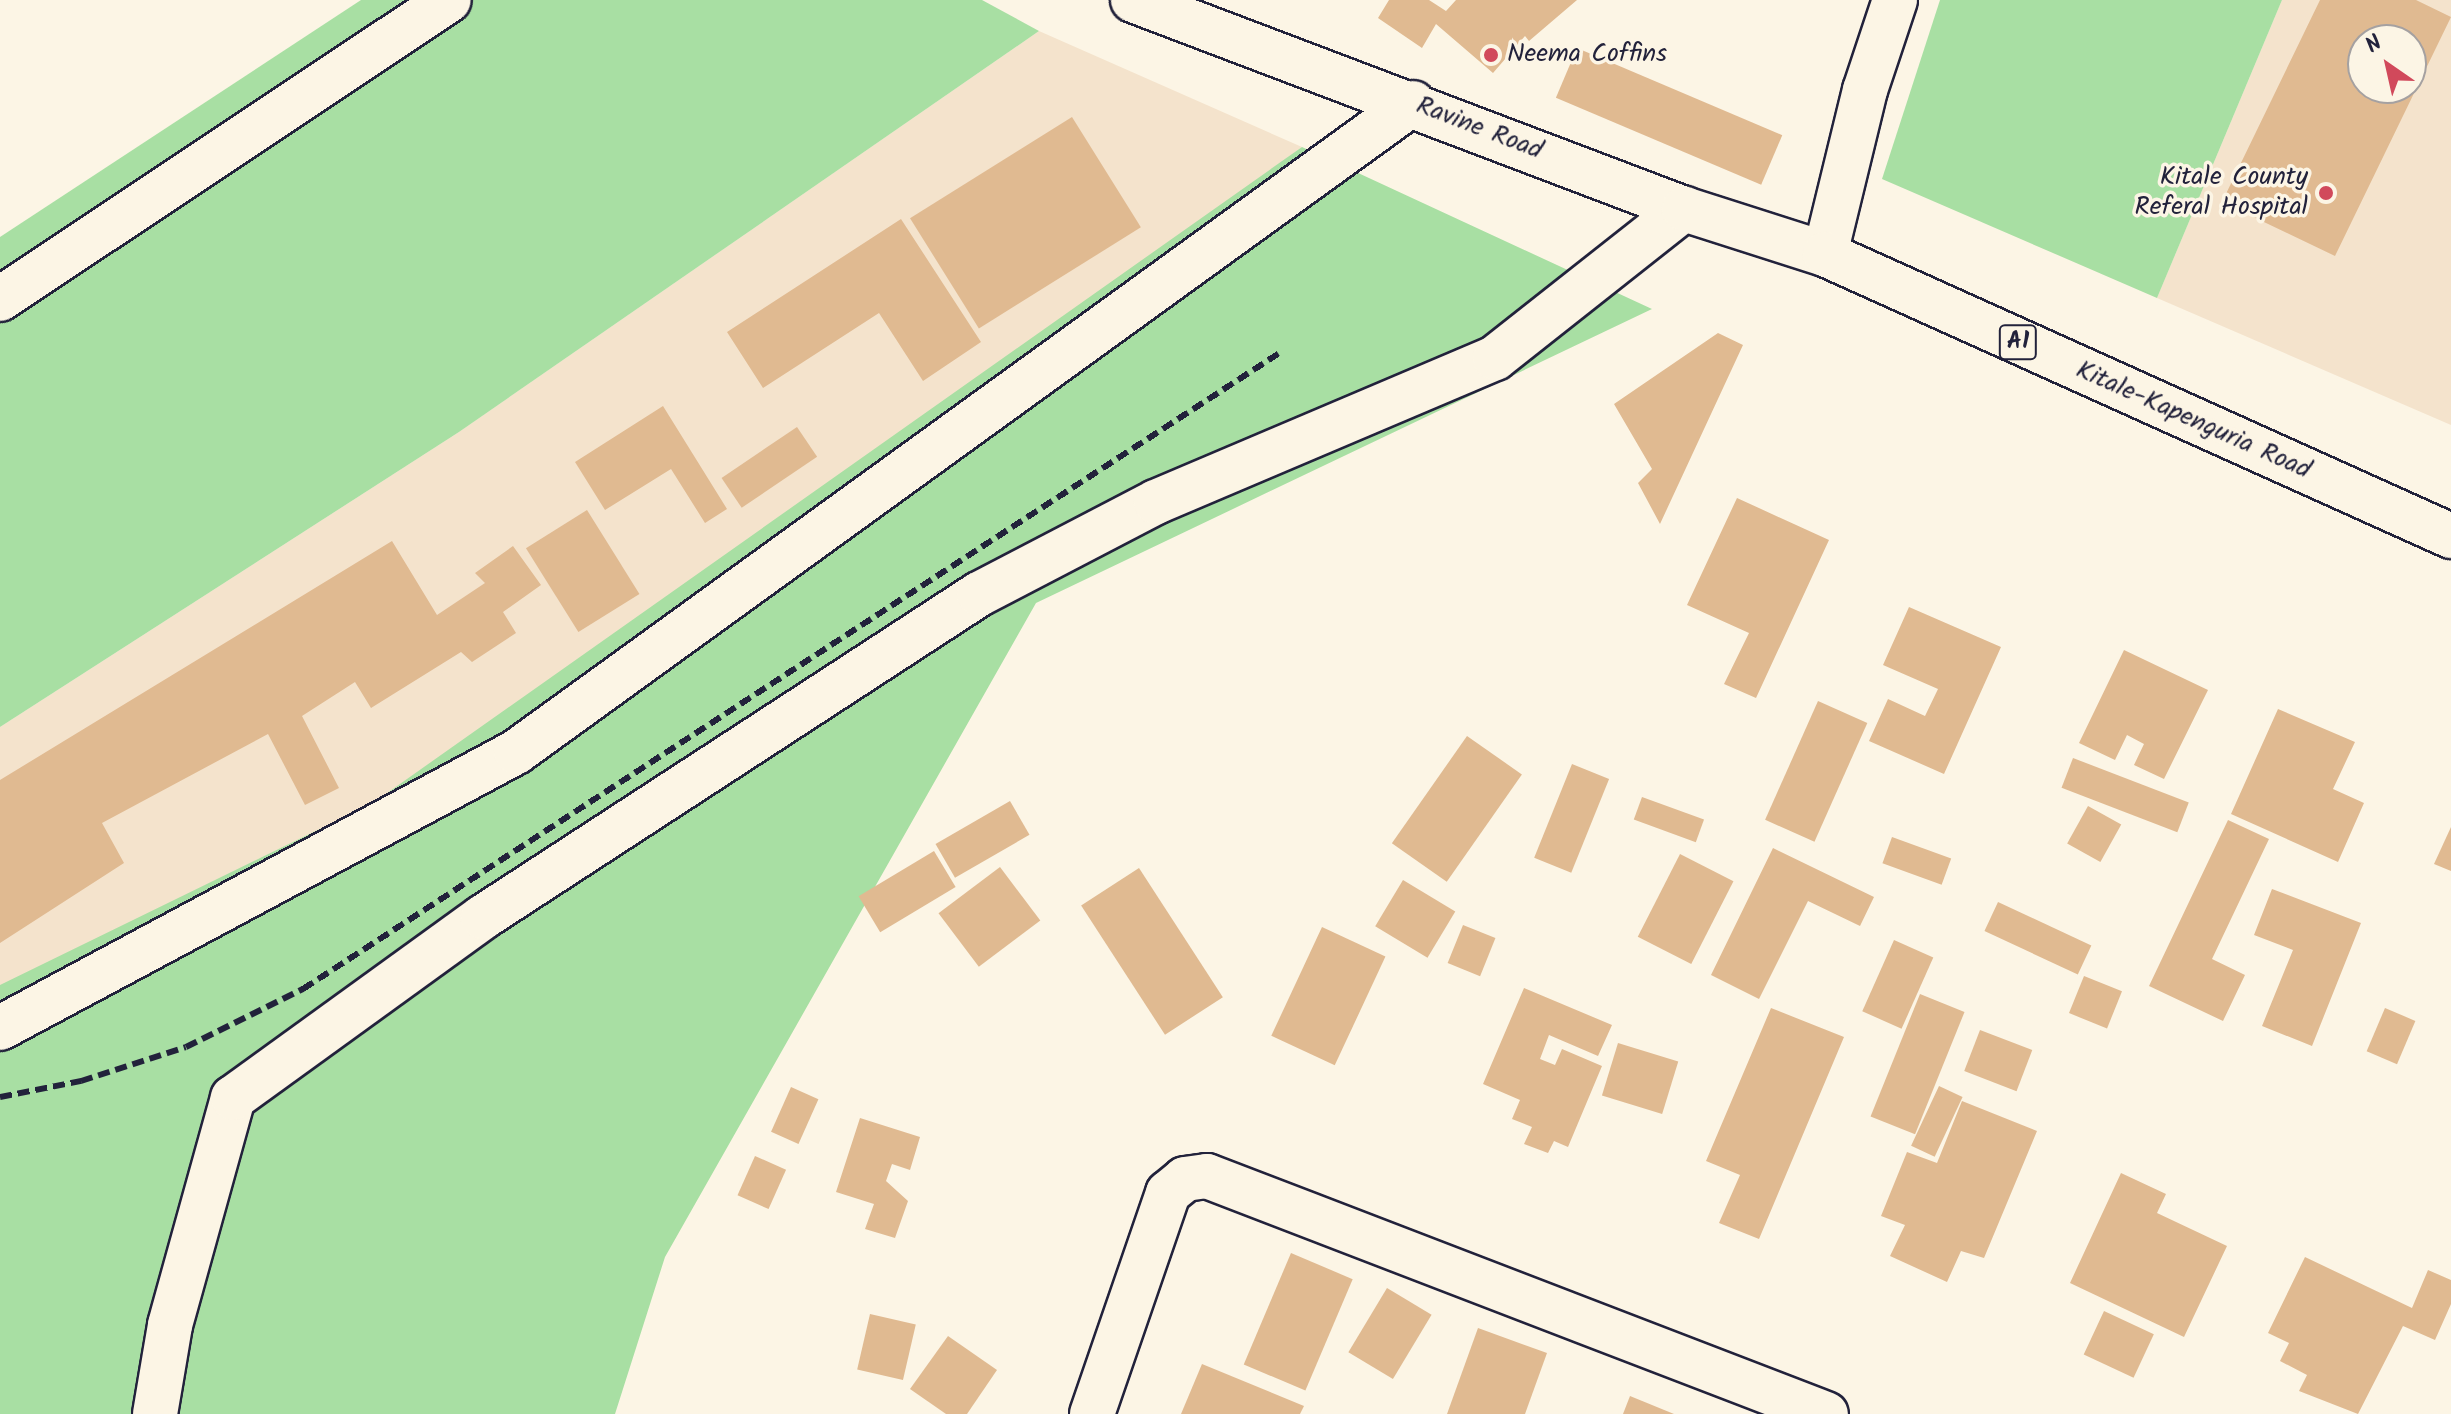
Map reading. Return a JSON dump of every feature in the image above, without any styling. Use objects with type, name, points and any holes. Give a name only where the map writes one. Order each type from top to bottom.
[{"type":"main road","points":[[0,299],[449,0]]},
{"type":"main road","name":"Ravine Road","points":[[1133,0],[1413,103],[1684,209],[1825,254]]},
{"type":"main road","points":[[1825,254],[1895,0]]},
{"type":"main road","points":[[0,1028],[516,752],[1413,103]]},
{"type":"main road","points":[[155,1414],[170,1325],[233,1098],[483,917],[979,594],[1156,502],[1495,358],[1684,209]]},
{"type":"main road","name":"Kitale-Kapenguria Road","points":[[1825,254],[2451,536]]},
{"type":"main road","points":[[1092,1414],[1168,1193],[1185,1179],[1207,1176],[1826,1414]]},
{"type":"shaded area","name":"Kitale County Referal Hospital","points":[[2282,0],[2451,0],[2451,425],[2157,298]]},
{"type":"shaded area","points":[[1039,31],[1302,147],[697,595],[373,803],[0,996],[0,727],[459,432]]},
{"type":"green space","points":[[361,0],[982,0],[1039,31],[459,432],[0,727],[0,237]]},
{"type":"green space","points":[[1940,0],[2282,0],[2157,298],[1882,179]]},
{"type":"green space","points":[[1302,147],[1652,309],[1036,603],[665,1257],[615,1414],[0,1414],[0,985],[373,803]]},
{"type":"building","points":[[1389,0],[1429,0],[1446,11],[1456,0],[1577,0],[1529,41],[1525,36],[1493,73],[1436,24],[1422,48],[1378,18]]},
{"type":"building","points":[[2320,0],[2416,0],[2451,17],[2427,66],[2427,24],[2347,24],[2347,104],[2409,104],[2335,256],[2222,202]]},
{"type":"building","points":[[1577,48],[1782,135],[1761,185],[1556,98]]},
{"type":"building","points":[[1072,117],[1141,227],[979,328],[910,218]]},
{"type":"building","points":[[901,219],[981,342],[923,381],[879,313],[763,388],[727,332]]},
{"type":"building","points":[[1718,333],[1743,345],[1660,524],[1638,483],[1652,469],[1614,404]]},
{"type":"building","points":[[663,406],[727,509],[705,523],[671,469],[605,510],[575,462]]},
{"type":"building","points":[[797,427],[817,457],[742,508],[722,478]]},
{"type":"building","points":[[1737,498],[1829,540],[1756,698],[1724,684],[1749,633],[1687,605]]},
{"type":"building","points":[[587,510],[639,594],[578,632],[526,548]]},
{"type":"building","points":[[392,541],[437,615],[485,583],[475,573],[513,546],[541,585],[503,612],[516,633],[472,662],[461,652],[371,708],[355,682],[302,716],[339,788],[305,805],[268,734],[102,823],[124,863],[0,943],[0,780]]},
{"type":"building","points":[[1909,607],[2001,647],[1944,774],[1869,741],[1888,699],[1925,716],[1938,689],[1883,665]]},
{"type":"building","points":[[2124,650],[2208,690],[2164,779],[2134,765],[2144,744],[2127,735],[2115,760],[2079,743]]},
{"type":"building","points":[[1818,701],[1867,723],[1814,842],[1765,820]]},
{"type":"building","points":[[2278,709],[2355,742],[2333,789],[2364,803],[2338,862],[2231,814]]},
{"type":"building","points":[[1467,736],[1522,774],[1447,882],[1392,843]]},
{"type":"building","points":[[2073,758],[2189,802],[2177,832],[2062,788]]},
{"type":"building","points":[[1572,764],[1609,779],[1571,873],[1534,858]]},
{"type":"building","points":[[1642,797],[1704,820],[1696,842],[1634,820]]},
{"type":"building","points":[[1010,801],[1030,835],[955,878],[936,844]]},
{"type":"building","points":[[2088,806],[2121,824],[2100,862],[2067,844]]},
{"type":"building","points":[[2228,820],[2269,839],[2212,959],[2245,975],[2223,1021],[2149,986]]},
{"type":"building","points":[[2451,827],[2451,871],[2434,864]]},
{"type":"building","points":[[1892,837],[1951,859],[1942,885],[1882,863]]},
{"type":"building","points":[[1773,848],[1874,897],[1860,926],[1808,901],[1759,999],[1711,975]]},
{"type":"building","points":[[934,851],[956,887],[880,932],[859,896]]},
{"type":"building","points":[[1680,854],[1733,881],[1691,964],[1638,937]]},
{"type":"building","points":[[1000,867],[1040,921],[979,967],[939,913]]},
{"type":"building","points":[[1139,868],[1223,997],[1165,1035],[1081,906]]},
{"type":"building","points":[[1403,880],[1455,911],[1427,958],[1375,926]]},
{"type":"building","points":[[2272,889],[2361,923],[2312,1046],[2262,1026],[2293,950],[2254,935]]},
{"type":"building","points":[[1998,902],[2091,946],[2078,975],[1984,931]]},
{"type":"building","points":[[1463,925],[1495,938],[1480,976],[1448,963]]},
{"type":"building","points":[[1322,927],[1385,957],[1335,1065],[1271,1036]]},
{"type":"building","points":[[1894,940],[1933,957],[1902,1029],[1862,1011]]},
{"type":"building","points":[[2084,976],[2122,991],[2107,1028],[2069,1013]]},
{"type":"building","points":[[1524,988],[1612,1025],[1598,1056],[1549,1035],[1540,1059],[1555,1065],[1562,1049],[1602,1066],[1568,1147],[1554,1141],[1548,1153],[1524,1144],[1532,1127],[1512,1119],[1520,1100],[1483,1084]]},
{"type":"building","points":[[1920,994],[1965,1012],[1915,1134],[1871,1116]]},
{"type":"building","points":[[1771,1008],[1844,1037],[1759,1239],[1719,1223],[1740,1175],[1706,1161]]},
{"type":"building","points":[[2385,1008],[2415,1021],[2397,1064],[2367,1051]]},
{"type":"building","points":[[1980,1030],[2032,1050],[2017,1091],[1964,1071]]},
{"type":"building","points":[[1618,1043],[1678,1061],[1662,1114],[1602,1096]]},
{"type":"building","points":[[1939,1086],[1963,1097],[1935,1157],[1911,1146]]},
{"type":"building","points":[[791,1087],[818,1099],[798,1144],[771,1132]]},
{"type":"building","points":[[1962,1101],[2037,1131],[1984,1258],[1961,1251],[1947,1282],[1890,1256],[1905,1225],[1881,1216],[1907,1152],[1937,1163]]},
{"type":"building","points":[[860,1118],[920,1137],[910,1170],[892,1164],[886,1181],[908,1201],[895,1238],[865,1229],[874,1204],[836,1192]]},
{"type":"building","points":[[755,1156],[786,1170],[769,1209],[738,1195]]},
{"type":"building","points":[[2121,1173],[2166,1194],[2157,1213],[2227,1246],[2184,1337],[2070,1283]]},
{"type":"building","points":[[1291,1253],[1353,1279],[1305,1391],[1244,1364]]},
{"type":"building","points":[[2305,1257],[2412,1308],[2428,1270],[2451,1280],[2451,1304],[2435,1340],[2403,1326],[2358,1414],[2299,1391],[2307,1375],[2280,1361],[2289,1343],[2268,1333]]},
{"type":"building","points":[[1387,1288],[1432,1315],[1393,1379],[1348,1352]]},
{"type":"building","points":[[2104,1311],[2154,1334],[2134,1378],[2084,1355]]},
{"type":"building","points":[[870,1314],[916,1325],[903,1380],[857,1370]]},
{"type":"building","points":[[1478,1328],[1547,1353],[1525,1414],[1447,1414]]},
{"type":"building","points":[[948,1336],[997,1370],[967,1414],[946,1414],[910,1389]]},
{"type":"building","points":[[1202,1364],[1304,1406],[1300,1414],[1181,1414]]},
{"type":"building","points":[[1630,1396],[1674,1414],[1623,1414]]},
{"type":"railway","points":[[0,1097],[81,1081],[186,1047],[303,989],[1281,352]]},
{"type":"place","name":"Neema Coffins","points":[[1491,55]]},
{"type":"place","name":"Kitale County Referal Hospital","points":[[2326,193]]}]
